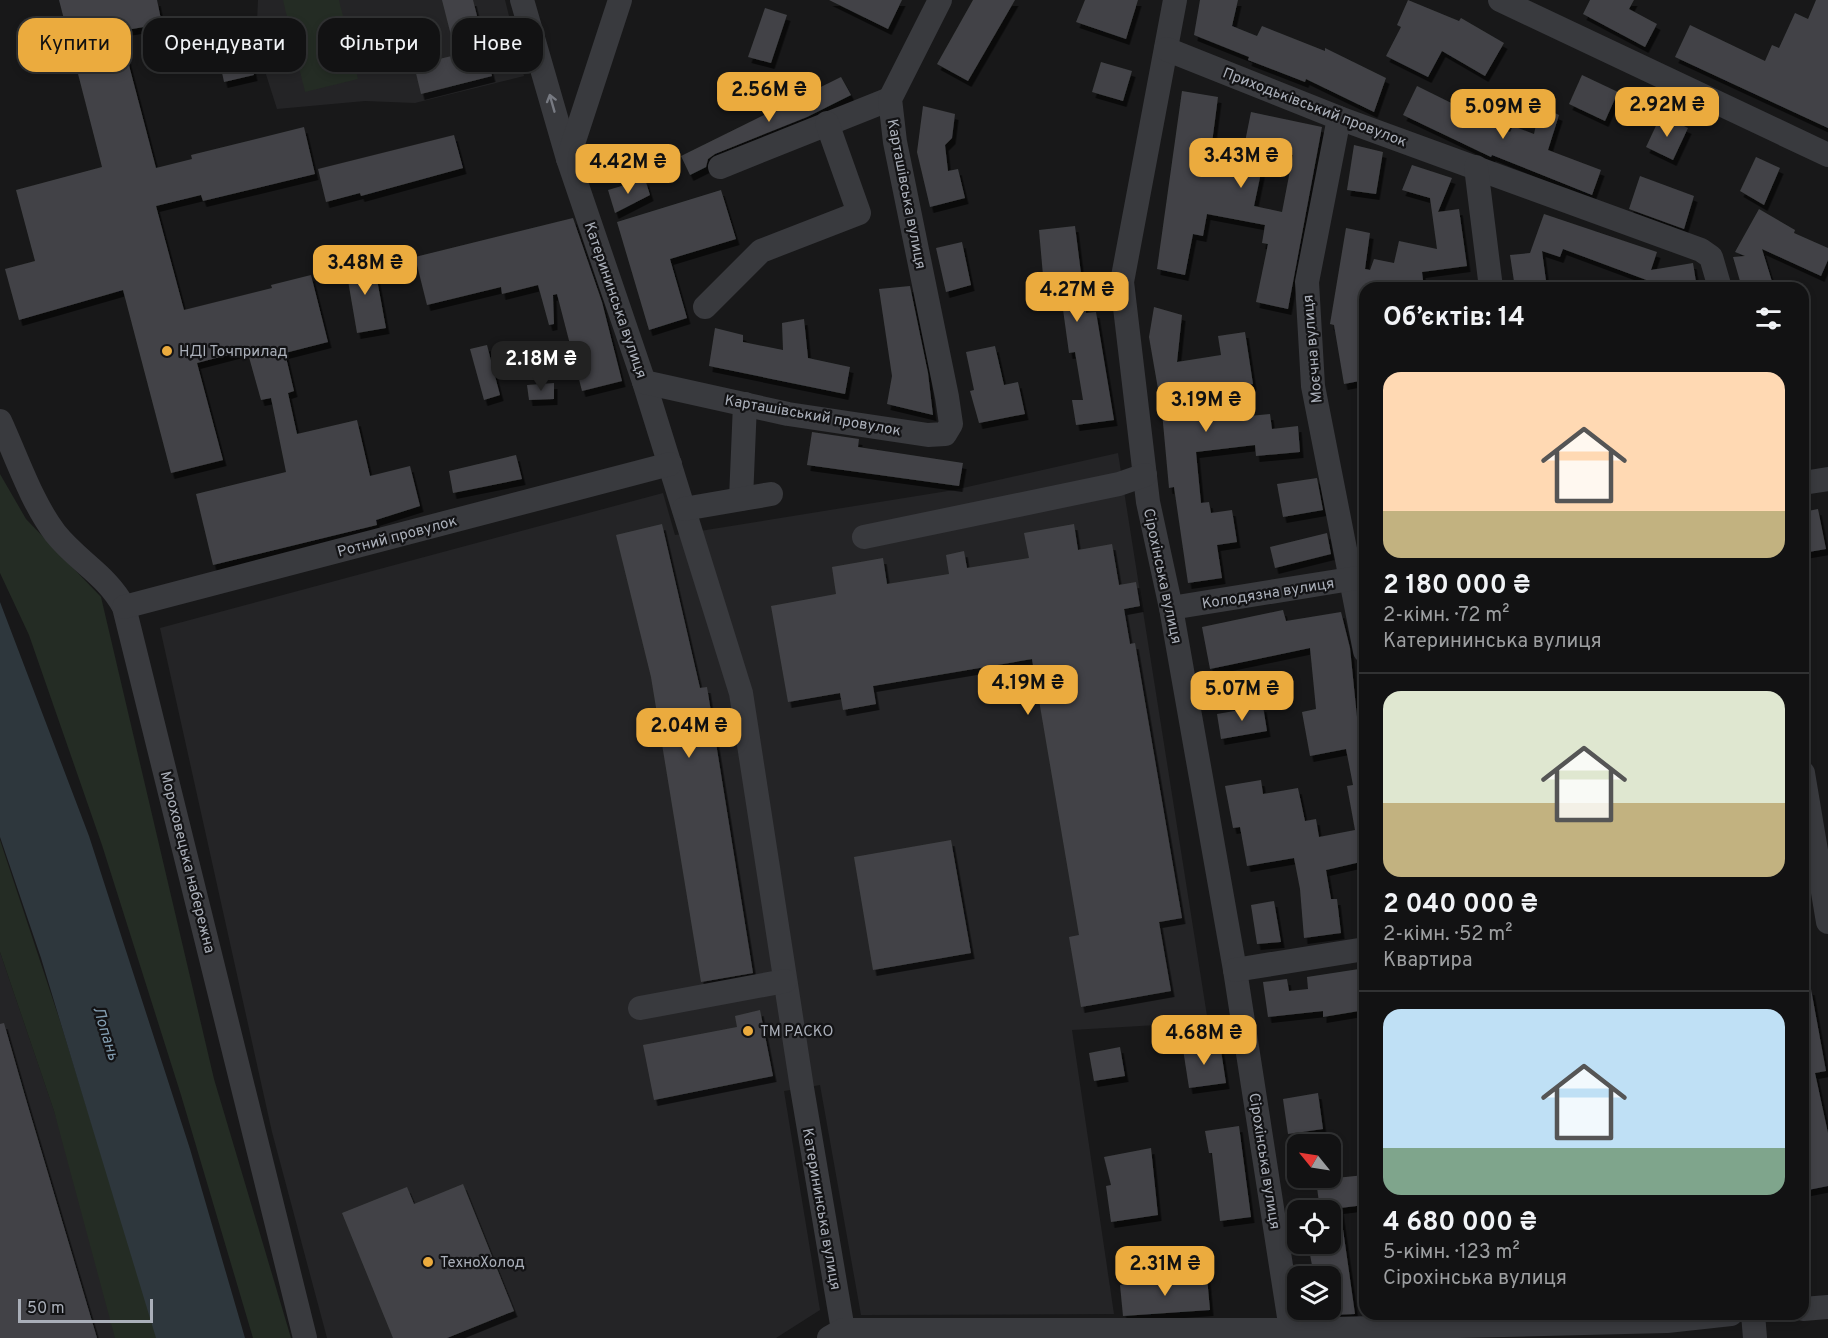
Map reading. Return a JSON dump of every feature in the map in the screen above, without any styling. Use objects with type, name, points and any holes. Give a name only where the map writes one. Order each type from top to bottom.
[{"type":"street","name":"Катерининська вулиця","points":[[522,0],[568,159],[644,382],[741,693],[802,1088],[836,1334]]},
{"type":"street","points":[[568,159],[620,0]]},
{"type":"street","name":"Карташівська вулиця","points":[[940,0],[890,99],[895,142],[947,397]]},
{"type":"street","name":"Сірохінська вулиця","points":[[1175,0],[1122,282],[1148,502],[1171,608],[1234,970],[1291,1330]]},
{"type":"street","points":[[1500,0],[1828,155]]},
{"type":"street","name":"Приходьківський провулок","points":[[1166,49],[1339,118],[1701,250],[1712,257],[1718,282]]},
{"type":"street","points":[[720,167],[890,99]]},
{"type":"street","name":"Моєчна вулиця","points":[[1339,118],[1307,282],[1313,386],[1357,579],[1359,597]]},
{"type":"street","points":[[705,307],[760,251],[859,213],[827,123]]},
{"type":"street","points":[[1476,167],[1490,282]]},
{"type":"street","name":"Карташівський провулок","points":[[644,382],[745,404],[928,435],[945,434],[951,424],[947,397]]},
{"type":"street","points":[[741,499],[745,404]]},
{"type":"street","name":"Мороховецька набережна","points":[[0,421],[53,531],[68,548],[114,588],[124,607],[305,1338]]},
{"type":"street","name":"Ротний провулок","points":[[124,607],[670,464]]},
{"type":"street","points":[[864,537],[1119,484],[1144,475]]},
{"type":"street","points":[[1809,482],[1828,479]]},
{"type":"street","points":[[684,509],[771,494]]},
{"type":"street","name":"Колодязна вулиця","points":[[1171,608],[1357,579]]},
{"type":"street","points":[[1809,819],[1818,887],[1828,922]]},
{"type":"street","points":[[1234,970],[1359,950]]},
{"type":"street","points":[[640,1008],[785,981]]},
{"type":"street","points":[[1809,1309],[1828,1307]]},
{"type":"street","points":[[836,1334],[1291,1330],[1488,1320]]},
{"type":"street","points":[[1754,1320],[1755,1338]]},
{"type":"shaded area","points":[[258,0],[505,0],[510,18],[452,18],[452,72],[523,72],[524,76],[415,103],[365,101],[277,109],[265,72],[306,72],[306,18],[257,18]]},
{"type":"shaded area","points":[[283,0],[339,0],[343,18],[318,18],[318,72],[356,72],[358,79],[305,92],[300,72],[306,72],[306,18],[287,18]]},
{"type":"shaded area","points":[[1118,453],[1208,1022],[1072,1030],[1114,1314],[861,1315],[820,1085],[784,1091],[820,1310],[776,1338],[327,1338],[272,1132],[160,628],[663,493],[675,535],[954,490]]},
{"type":"shaded area","points":[[0,474],[26,519],[101,597],[214,1079],[291,1338],[253,1338],[181,1095],[102,845],[29,635],[0,573]]},
{"type":"shaded area","points":[[0,840],[61,1024],[158,1338],[115,1338],[54,1111],[0,952]]},
{"type":"shaded area","points":[[0,952],[62,1134],[116,1338],[0,1338]]},
{"type":"water","name":"Лопань","points":[[0,602],[89,836],[190,1149],[245,1338],[156,1338],[41,958],[0,837]]},
{"type":"building","points":[[59,0],[157,0],[161,18],[143,18],[143,27],[131,29],[131,18],[64,18]]},
{"type":"building","points":[[442,0],[473,0],[478,18],[452,18],[452,39]]},
{"type":"building","points":[[829,0],[902,0],[888,29]]},
{"type":"building","points":[[973,0],[1015,0],[968,81],[937,64]]},
{"type":"building","points":[[1085,0],[1138,0],[1126,39],[1076,22]]},
{"type":"building","points":[[1200,0],[1238,0],[1232,26],[1257,36],[1262,26],[1325,51],[1325,48],[1386,78],[1374,112],[1306,79],[1305,82],[1248,60],[1249,57],[1194,35]]},
{"type":"building","points":[[1408,0],[1459,21],[1461,18],[1504,43],[1485,76],[1442,51],[1428,77],[1386,56],[1401,27],[1397,25]]},
{"type":"building","points":[[1590,0],[1634,0],[1629,9],[1657,24],[1645,47],[1583,14]]},
{"type":"building","points":[[1816,0],[1828,0],[1828,128],[1675,57],[1690,25],[1765,61],[1772,45],[1779,48],[1795,13],[1808,19]]},
{"type":"building","points":[[765,8],[787,15],[771,63],[748,57]]},
{"type":"building","points":[[452,56],[452,72],[491,72],[492,76],[421,94],[416,72],[440,72],[440,59]]},
{"type":"building","points":[[1101,62],[1132,71],[1123,101],[1092,92]]},
{"type":"building","points":[[78,72],[131,72],[156,168],[192,159],[191,155],[304,127],[315,174],[203,201],[201,195],[156,206],[184,310],[272,288],[271,285],[311,275],[328,342],[285,353],[294,391],[288,393],[297,434],[357,420],[370,476],[410,466],[420,506],[376,520],[377,525],[213,565],[196,494],[286,472],[271,398],[261,400],[247,350],[197,363],[223,460],[171,473],[123,290],[19,320],[5,269],[35,261],[16,190],[102,167]]},
{"type":"building","points":[[222,72],[253,72],[254,75],[224,82]]},
{"type":"building","points":[[1582,75],[1618,92],[1605,121],[1569,104]]},
{"type":"building","points":[[841,77],[851,95],[807,117],[715,154],[708,159],[706,167],[690,175],[681,156]]},
{"type":"building","points":[[1417,86],[1510,132],[1513,126],[1534,134],[1540,106],[1559,115],[1548,150],[1601,170],[1592,195],[1492,155],[1491,157],[1403,115]]},
{"type":"building","points":[[1182,91],[1218,97],[1212,143],[1244,147],[1251,112],[1322,127],[1288,309],[1256,302],[1268,244],[1262,243],[1265,225],[1207,214],[1203,236],[1193,234],[1185,275],[1157,269]],"holes":[[[1266,149],[1293,155],[1282,212],[1254,206]]]},
{"type":"building","points":[[923,106],[955,114],[952,138],[945,145],[948,171],[958,169],[965,198],[930,207],[917,152]]},
{"type":"building","points":[[1661,115],[1688,128],[1673,160],[1646,147]]},
{"type":"building","points":[[454,135],[463,168],[361,196],[360,193],[326,202],[318,169]]},
{"type":"building","points":[[1354,145],[1383,152],[1376,194],[1347,190]]},
{"type":"building","points":[[1756,157],[1780,168],[1764,205],[1740,191]]},
{"type":"building","points":[[1412,165],[1452,178],[1438,212],[1459,209],[1467,266],[1422,272],[1423,282],[1359,282],[1359,381],[1344,384],[1334,325],[1330,324],[1346,228],[1370,233],[1365,269],[1370,270],[1374,259],[1394,263],[1399,241],[1437,249],[1430,198],[1402,190]]},
{"type":"building","points":[[1640,176],[1694,196],[1684,229],[1629,209]]},
{"type":"building","points":[[645,179],[650,195],[615,213],[608,190]]},
{"type":"building","points":[[721,190],[736,239],[670,259],[687,318],[649,330],[617,222]]},
{"type":"building","points":[[1759,209],[1795,230],[1794,233],[1828,248],[1828,260],[1821,276],[1762,249],[1772,282],[1740,282],[1733,257],[1745,256],[1735,252]]},
{"type":"building","points":[[1544,214],[1657,252],[1651,270],[1693,263],[1696,282],[1652,282],[1563,249],[1560,257],[1542,251],[1546,282],[1514,282],[1510,255],[1530,253]]},
{"type":"building","points":[[573,218],[602,302],[622,381],[582,391],[557,294],[553,295],[554,324],[549,325],[538,285],[502,294],[501,287],[427,305],[415,257]]},
{"type":"building","points":[[1075,226],[1086,313],[1096,312],[1114,420],[1076,425],[1072,400],[1083,400],[1075,352],[1069,353],[1061,295],[1045,298],[1039,230]]},
{"type":"building","points":[[962,242],[971,285],[946,292],[936,248]]},
{"type":"building","points":[[373,258],[386,328],[357,333],[345,263]]},
{"type":"building","points":[[910,286],[928,373],[933,415],[887,404],[892,376],[879,289]]},
{"type":"building","points":[[1154,307],[1182,315],[1177,362],[1221,355],[1218,336],[1245,332],[1253,384],[1234,387],[1239,417],[1270,414],[1272,429],[1298,426],[1300,452],[1256,456],[1255,445],[1196,452],[1201,503],[1209,502],[1211,513],[1232,510],[1237,542],[1217,545],[1222,578],[1188,583],[1174,487],[1169,488],[1162,412],[1149,337]]},
{"type":"building","points":[[804,319],[808,358],[850,367],[845,394],[709,366],[715,328],[743,335],[743,342],[783,350],[782,323]]},
{"type":"building","points":[[487,345],[500,395],[484,400],[470,349]]},
{"type":"building","points":[[995,346],[1004,385],[1018,382],[1025,414],[979,423],[970,391],[974,390],[966,352]]},
{"type":"building","points":[[554,383],[554,399],[529,400],[527,385]]},
{"type":"building","points":[[812,432],[859,439],[858,447],[963,463],[959,486],[807,465]]},
{"type":"building","points":[[516,455],[522,479],[453,493],[449,471]]},
{"type":"building","points":[[1317,478],[1323,510],[1283,517],[1277,484]]},
{"type":"building","points":[[1818,509],[1826,549],[1809,552],[1809,511]]},
{"type":"building","points":[[662,524],[700,688],[707,687],[753,973],[701,982],[651,677],[616,535]]},
{"type":"building","points":[[1074,524],[1078,550],[1112,544],[1119,585],[1136,582],[1140,606],[1124,609],[1130,644],[1135,643],[1182,918],[1159,922],[1171,991],[1081,1007],[1069,937],[1079,935],[1032,659],[873,686],[876,704],[843,710],[840,693],[788,702],[771,606],[836,594],[832,567],[883,558],[887,584],[949,574],[946,555],[964,551],[967,568],[1029,558],[1024,533]]},
{"type":"building","points":[[1327,533],[1331,554],[1275,568],[1270,547]]},
{"type":"building","points":[[1283,610],[1286,621],[1341,612],[1350,648],[1357,717],[1359,717],[1359,862],[1326,870],[1331,899],[1337,899],[1341,933],[1304,938],[1300,889],[1294,858],[1247,866],[1240,827],[1233,828],[1225,786],[1261,780],[1263,794],[1298,788],[1305,821],[1316,819],[1319,837],[1355,830],[1347,786],[1353,785],[1346,749],[1310,756],[1302,712],[1316,709],[1310,648],[1210,669],[1202,627]]},
{"type":"building","points":[[1263,706],[1267,731],[1221,739],[1217,714]]},
{"type":"building","points":[[951,840],[971,953],[873,970],[854,857]]},
{"type":"building","points":[[1274,901],[1281,942],[1257,944],[1251,905]]},
{"type":"building","points":[[1359,969],[1359,1011],[1323,1017],[1323,1011],[1268,1017],[1263,982],[1287,979],[1289,991],[1308,989],[1307,977]]},
{"type":"building","points":[[1809,989],[1811,989],[1826,1071],[1815,1073],[1828,1133],[1828,1186],[1809,1190],[1810,1163]]},
{"type":"building","points":[[760,1010],[773,1076],[654,1100],[643,1045],[737,1027],[735,1016]]},
{"type":"building","points":[[4,1023],[97,1338],[0,1338],[0,1024]]},
{"type":"building","points":[[1220,1044],[1226,1083],[1189,1088],[1183,1049]]},
{"type":"building","points":[[1120,1047],[1125,1076],[1094,1081],[1089,1053]]},
{"type":"building","points":[[1318,1093],[1323,1129],[1288,1134],[1283,1099]]},
{"type":"building","points":[[1239,1126],[1251,1217],[1220,1221],[1212,1153],[1209,1153],[1205,1131]]},
{"type":"building","points":[[1151,1148],[1158,1215],[1111,1222],[1106,1186],[1111,1185],[1104,1157]]},
{"type":"building","points":[[1359,1176],[1359,1206],[1341,1208],[1341,1200],[1319,1200],[1317,1188],[1341,1188],[1341,1177]]},
{"type":"building","name":"ТехноХолод","points":[[463,1184],[514,1311],[447,1338],[393,1338],[342,1213],[407,1187],[414,1204]]},
{"type":"building","points":[[1341,1215],[1355,1314],[1341,1315],[1341,1266],[1312,1266],[1310,1254],[1341,1254]]},
{"type":"building","points":[[1207,1277],[1210,1310],[1123,1316],[1120,1285]]},
{"type":"place","name":"НДІ Точприлад","points":[[167,351]]},
{"type":"place","name":"ТМ РАСКО","points":[[748,1031]]},
{"type":"place","name":"ТехноХолод","points":[[428,1262]]}]
